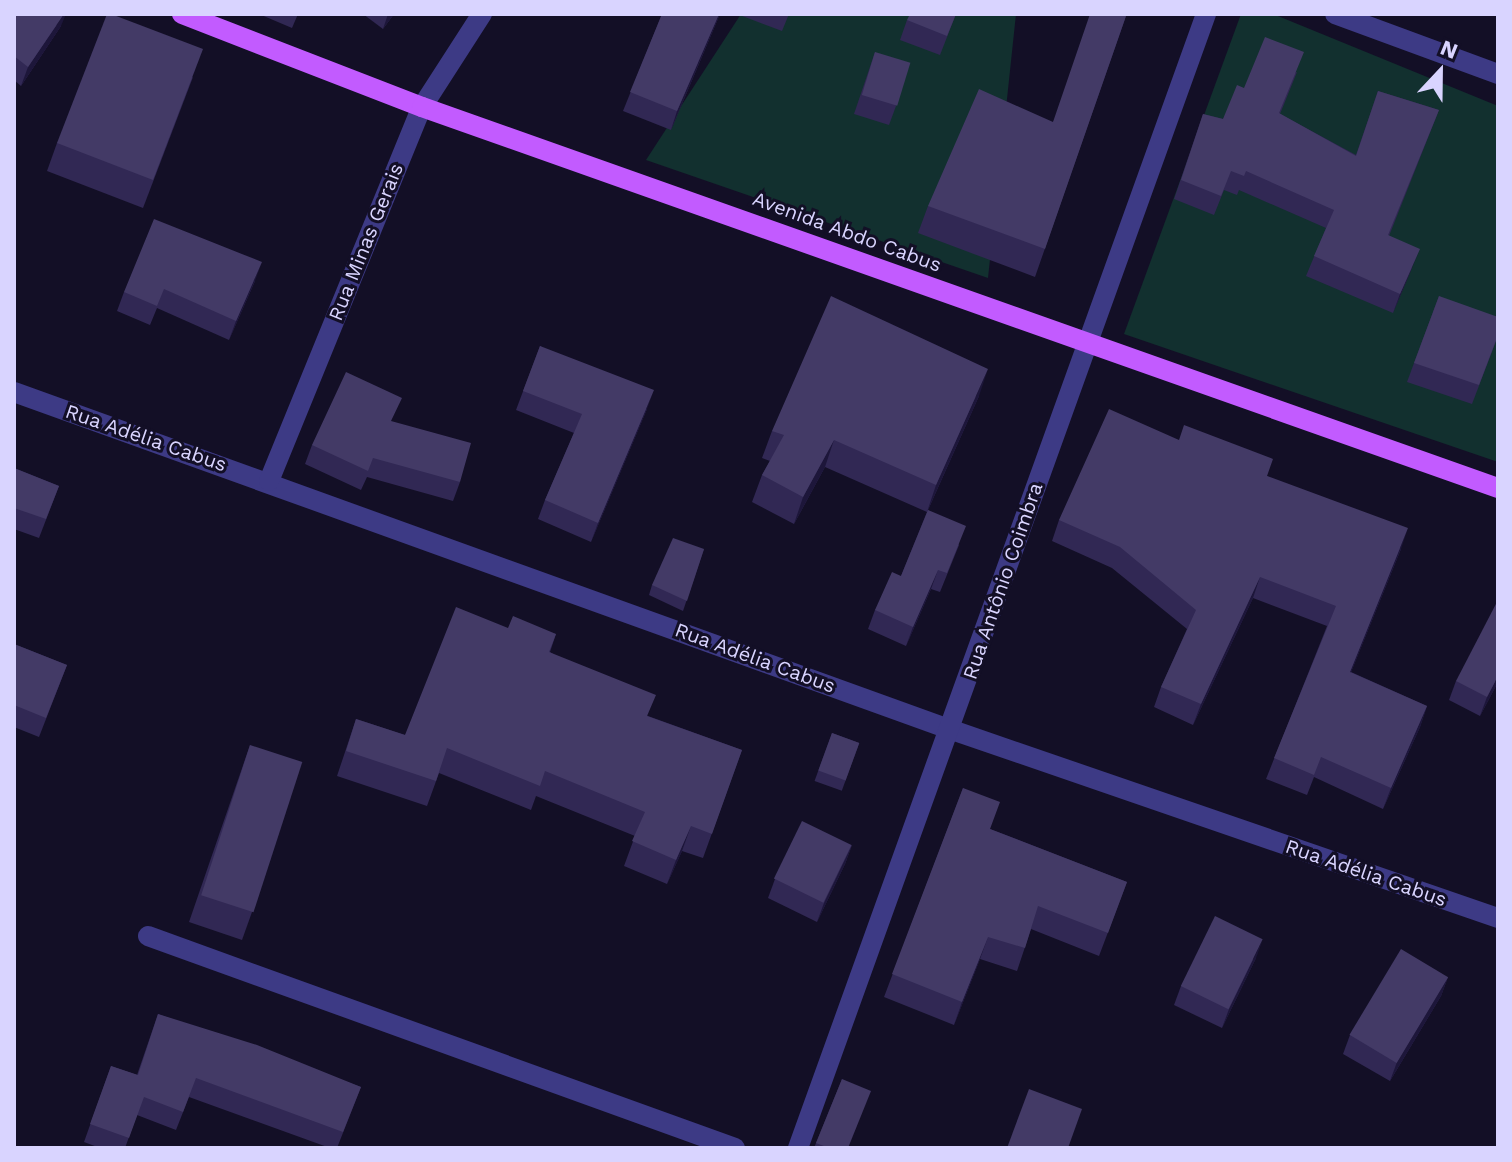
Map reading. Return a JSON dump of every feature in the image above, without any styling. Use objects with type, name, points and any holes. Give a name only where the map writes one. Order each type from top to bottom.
[{"type":"main road","name":"Avenida Abdo Cabus","points":[[182,14],[422,107],[1498,488]]},
{"type":"street","name":"Rua Minas Gerais","points":[[269,481],[422,107],[482,14]]},
{"type":"street","name":"Rua Antônio Coimbra","points":[[798,1148],[952,730],[1085,343],[1206,14]]},
{"type":"street","points":[[1335,14],[1498,74]]},
{"type":"street","name":"Rua Adélia Cabus","points":[[14,392],[269,481],[952,730],[1498,918]]},
{"type":"street","points":[[148,936],[735,1148]]},
{"type":"green space","points":[[741,14],[1016,14],[988,278],[646,160]]},
{"type":"green space","points":[[1241,14],[1273,14],[1498,106],[1498,462],[1124,334]]},
{"type":"building","points":[[14,14],[64,14],[28,67],[14,56]]},
{"type":"building","points":[[107,14],[203,49],[153,180],[57,143]]},
{"type":"building","points":[[662,14],[719,14],[677,111],[630,92]]},
{"type":"building","points":[[910,14],[956,14],[947,36],[907,20]]},
{"type":"building","points":[[1090,14],[1126,16],[1045,249],[928,206],[979,89],[1053,122]]},
{"type":"building","points":[[1265,37],[1304,52],[1279,113],[1356,156],[1378,91],[1439,110],[1388,235],[1420,249],[1400,294],[1314,256],[1334,210],[1246,171],[1244,176],[1231,171],[1221,196],[1181,180],[1203,114],[1223,119],[1237,85],[1244,88]]},
{"type":"building","points":[[875,52],[910,63],[897,106],[862,95]]},
{"type":"building","points":[[154,219],[262,262],[236,321],[164,289],[157,306],[124,292]]},
{"type":"building","points":[[831,296],[988,369],[936,485],[834,440],[803,497],[762,475],[784,435],[772,431]]},
{"type":"building","points":[[1439,296],[1498,317],[1498,335],[1479,385],[1414,363]]},
{"type":"building","points":[[540,346],[654,390],[598,523],[545,500],[582,414],[523,391]]},
{"type":"building","points":[[346,372],[402,398],[391,421],[471,443],[460,482],[373,458],[368,471],[312,445]]},
{"type":"building","points":[[1109,409],[1179,440],[1184,425],[1273,459],[1267,476],[1408,528],[1350,672],[1427,706],[1391,788],[1321,757],[1314,775],[1274,758],[1336,606],[1260,577],[1201,704],[1161,687],[1196,610],[1120,547],[1059,520]]},
{"type":"building","points":[[14,468],[59,486],[46,519],[14,508]]},
{"type":"building","points":[[928,510],[966,526],[947,573],[938,570],[913,627],[875,610],[892,572],[901,576]]},
{"type":"building","points":[[673,538],[704,549],[687,601],[652,585]]},
{"type":"building","points":[[1498,600],[1498,676],[1487,697],[1456,681]]},
{"type":"building","points":[[456,607],[508,628],[513,616],[556,634],[549,652],[656,695],[647,716],[742,750],[712,834],[691,826],[676,860],[632,841],[645,812],[545,771],[540,786],[447,748],[436,781],[346,751],[356,719],[405,735]]},
{"type":"building","points":[[14,644],[67,665],[46,718],[14,705]]},
{"type":"building","points":[[832,733],[859,743],[846,781],[818,771]]},
{"type":"building","points":[[250,745],[302,762],[253,912],[201,895]]},
{"type":"building","points":[[963,788],[1000,802],[990,829],[1127,882],[1108,933],[1038,906],[1025,948],[988,937],[962,1002],[892,974]]},
{"type":"building","points":[[802,821],[851,845],[823,903],[774,879]]},
{"type":"building","points":[[1215,916],[1263,939],[1228,1009],[1181,986]]},
{"type":"building","points":[[1401,949],[1448,977],[1397,1063],[1349,1035]]},
{"type":"building","points":[[158,1014],[257,1045],[361,1087],[343,1132],[196,1078],[183,1112],[144,1097],[129,1138],[90,1124],[111,1066],[138,1075]]},
{"type":"building","points":[[842,1079],[871,1091],[848,1148],[829,1148],[816,1143]]},
{"type":"building","points":[[1029,1089],[1082,1109],[1068,1148],[1007,1148]]}]
